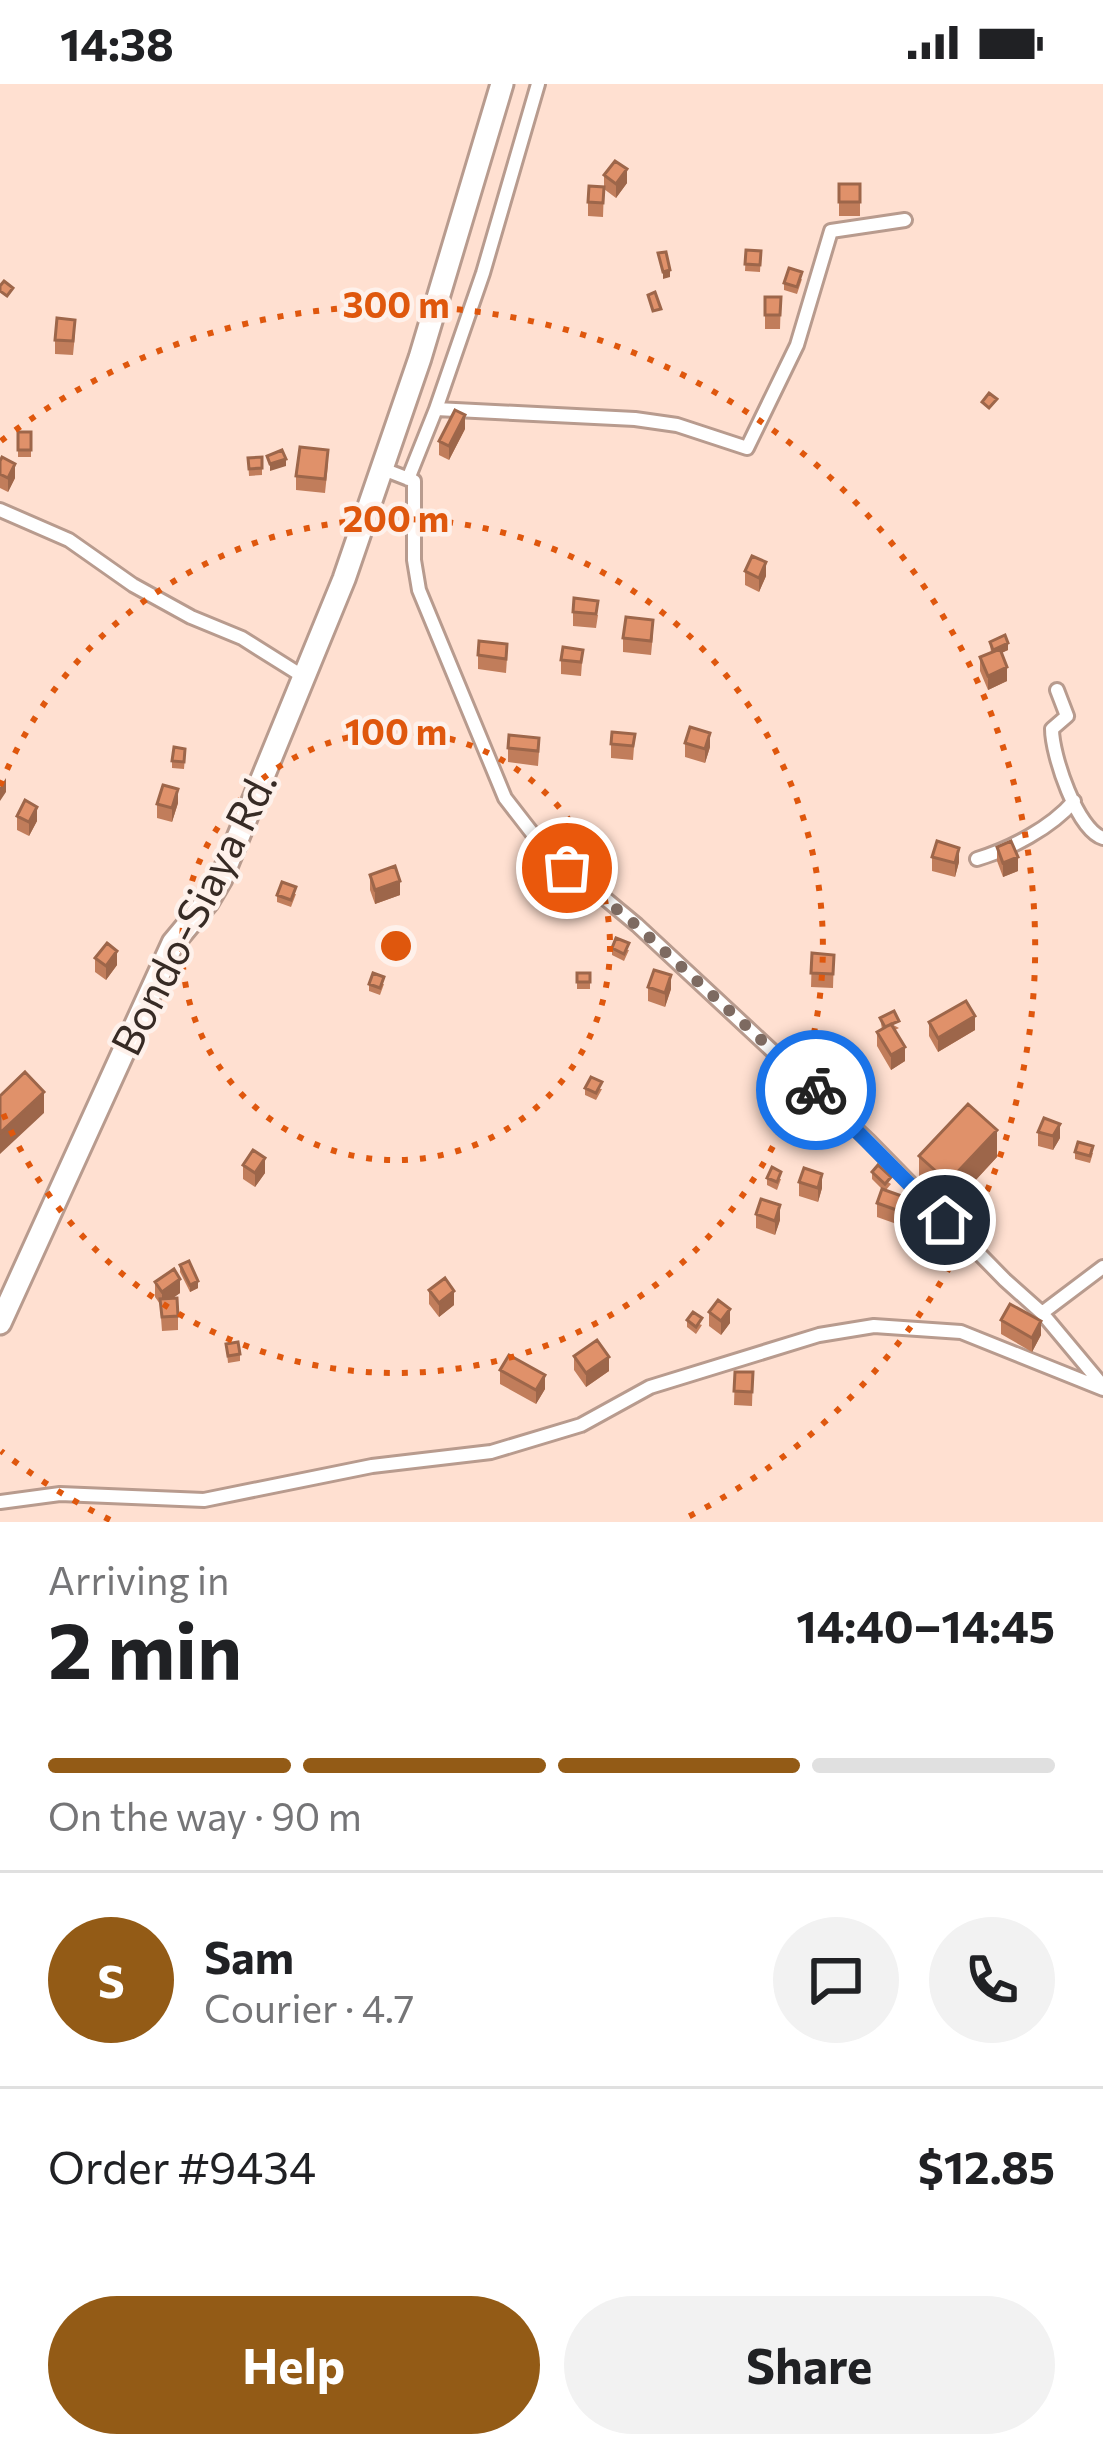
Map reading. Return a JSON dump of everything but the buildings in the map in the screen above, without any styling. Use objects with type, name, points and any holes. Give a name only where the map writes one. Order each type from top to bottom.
[{"type":"highway","name":"Bondo-Siaya Rd.","points":[[0,1323],[173,943],[220,879],[330,617],[383,469],[502,84]]},
{"type":"street","points":[[407,478],[436,409],[490,248],[538,84]]},
{"type":"street","points":[[436,409],[649,421],[747,448],[797,345],[831,231],[905,220]]},
{"type":"street","points":[[383,469],[414,481],[414,560],[419,590],[513,811],[543,847],[637,926],[868,1140],[1042,1313],[1103,1388]]},
{"type":"street","points":[[0,510],[69,540],[133,585],[242,638],[304,677]]},
{"type":"street","points":[[1057,690],[1067,716],[1052,729],[1052,739],[1074,801],[1093,835],[1103,838]]},
{"type":"street","points":[[976,859],[1004,851],[1021,837],[1043,830],[1074,801]]},
{"type":"street","points":[[1042,1313],[1103,1268]]},
{"type":"street","points":[[0,1502],[60,1494],[204,1500],[372,1466],[491,1452],[580,1425],[650,1387],[819,1336],[874,1326],[961,1332],[1103,1388]]},
{"type":"way so far","points":[[567,868],[816,1090]]},
{"type":"route","points":[[816,1090],[945,1220]]}]
